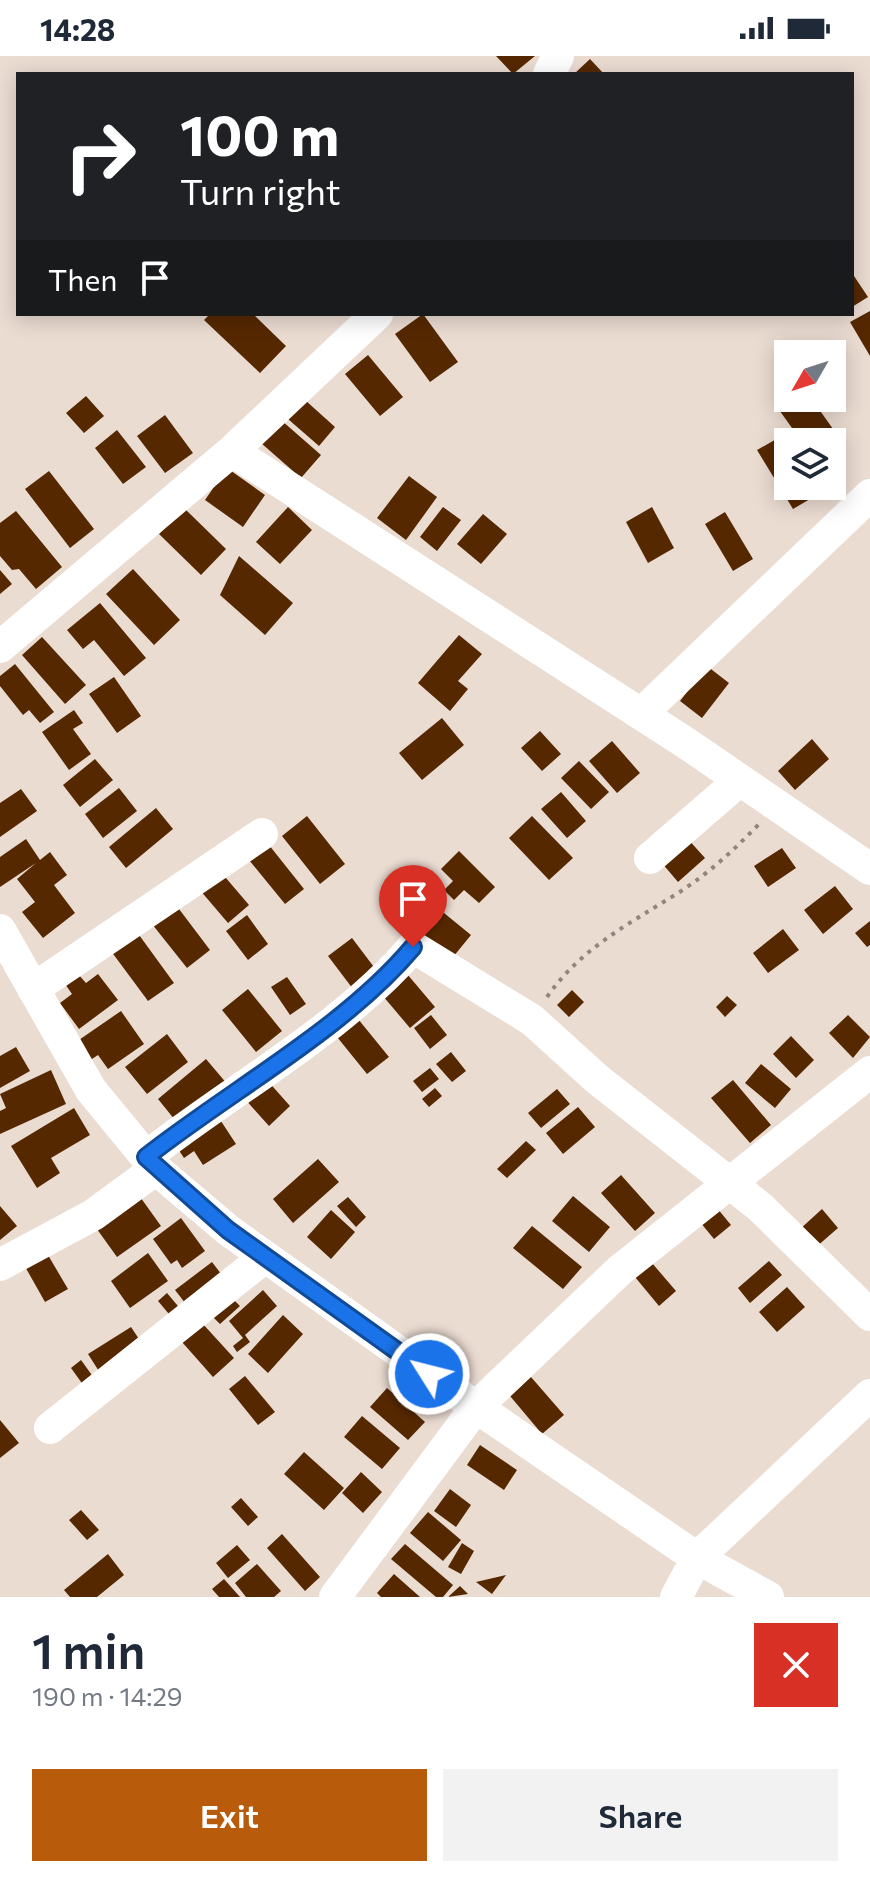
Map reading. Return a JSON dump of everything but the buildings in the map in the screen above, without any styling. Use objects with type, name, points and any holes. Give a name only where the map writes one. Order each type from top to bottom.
[{"type":"street","points":[[0,647],[232,451],[375,316]]},
{"type":"street","points":[[232,451],[777,805],[864,856]]},
{"type":"street","points":[[641,714],[870,495]]},
{"type":"street","points":[[650,858],[740,780]]},
{"type":"street","points":[[33,989],[262,834]]},
{"type":"street","points":[[0,930],[91,1090],[151,1163],[265,1257],[476,1407],[697,1558],[768,1597]]},
{"type":"street","points":[[0,1265],[93,1215],[151,1163],[391,973],[413,947],[532,1020],[597,1079],[732,1183],[838,1279],[870,1315]]},
{"type":"street","points":[[335,1597],[476,1407],[620,1270],[870,1072]]},
{"type":"street","points":[[50,1428],[265,1257]]},
{"type":"street","points":[[676,1597],[697,1558],[870,1395]]},
{"type":"path","points":[[532,1020],[585,953],[732,852],[777,805]]},
{"type":"route","points":[[413,947],[391,973],[345,1010],[146,1157],[228,1230],[429,1374]]}]
